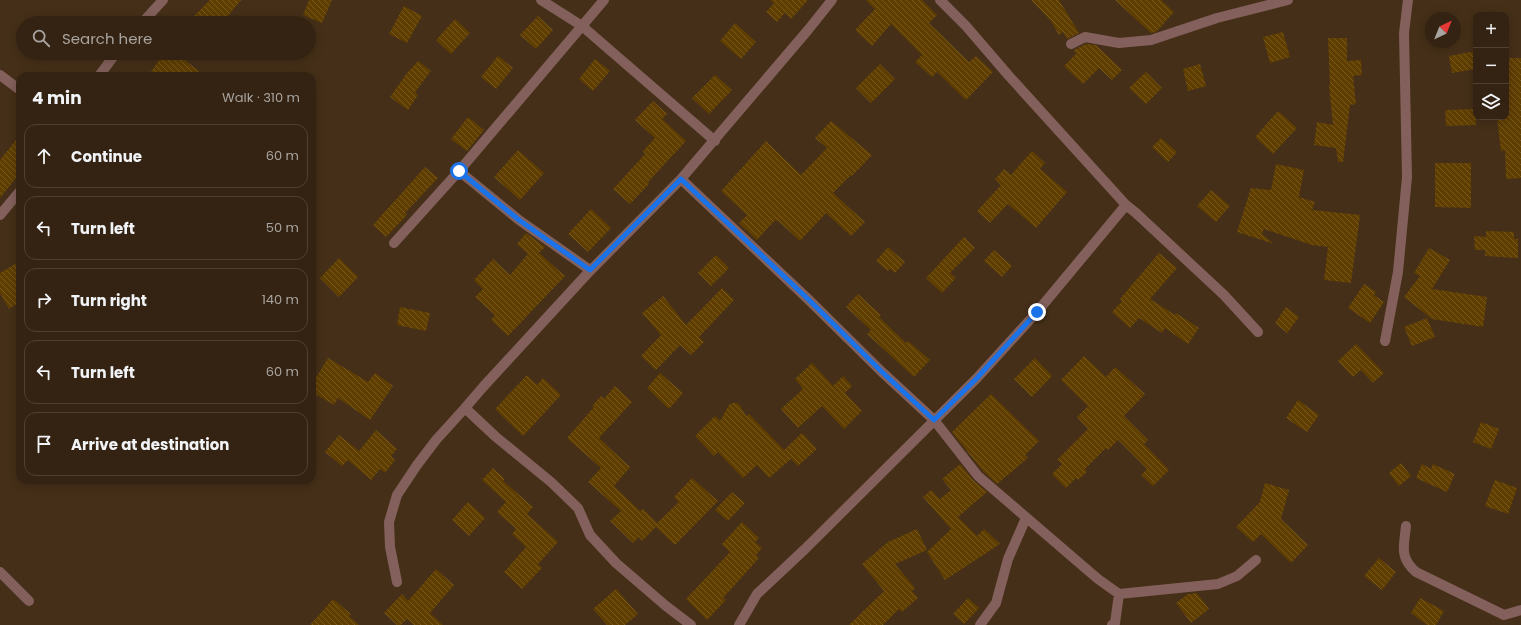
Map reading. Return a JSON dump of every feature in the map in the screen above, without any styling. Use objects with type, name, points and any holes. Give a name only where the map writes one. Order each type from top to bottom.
[{"type":"street","points":[[148,16],[163,0]]},
{"type":"street","points":[[541,0],[582,26],[715,141]]},
{"type":"street","points":[[394,243],[459,171],[604,0]]},
{"type":"street","points":[[397,582],[390,547],[389,522],[397,495],[436,440],[590,270],[681,179],[715,141],[832,0]]},
{"type":"street","points":[[940,0],[966,26],[1009,76],[1126,205],[1224,295],[1258,332]]},
{"type":"street","points":[[1071,44],[1085,37],[1119,43],[1151,40],[1217,18],[1288,0]]},
{"type":"street","points":[[1385,341],[1398,272],[1406,177],[1404,33],[1408,0]]},
{"type":"street","points":[[101,72],[111,60]]},
{"type":"street","points":[[0,75],[16,87]]},
{"type":"street","points":[[459,171],[519,220],[590,270]]},
{"type":"street","points":[[681,179],[934,420],[978,476],[1098,579],[1119,594],[1218,584],[1237,576],[1256,560]]},
{"type":"street","points":[[0,215],[16,196]]},
{"type":"street","points":[[739,625],[756,594],[805,549],[977,378],[1012,340],[1126,205]]},
{"type":"street","points":[[465,408],[496,437],[551,482],[578,508],[590,535],[616,563],[666,606],[692,625]]},
{"type":"street","points":[[980,625],[996,603],[1008,559],[1026,518]]},
{"type":"street","points":[[1406,526],[1404,553],[1407,564],[1416,572],[1504,615],[1521,610]]},
{"type":"street","points":[[0,572],[29,601]]},
{"type":"street","points":[[1112,625],[1115,623],[1119,594]]},
{"type":"building","points":[[210,0],[241,0],[228,16],[194,16]]},
{"type":"building","points":[[309,0],[332,0],[322,23],[316,20],[316,16],[303,15]]},
{"type":"building","points":[[770,0],[808,0],[791,19],[785,13],[777,22],[766,12],[774,3]]},
{"type":"building","points":[[866,0],[922,0],[937,15],[929,23],[969,62],[976,56],[993,72],[966,100],[937,72],[932,77],[915,62],[922,55],[891,24],[872,46],[855,30],[875,9]]},
{"type":"building","points":[[1031,0],[1059,0],[1079,33],[1067,39],[1063,32],[1059,35],[1051,21]]},
{"type":"building","points":[[1115,0],[1161,0],[1174,12],[1156,32],[1151,33]]},
{"type":"building","points":[[404,6],[422,16],[407,43],[389,34]]},
{"type":"building","points":[[538,16],[553,30],[536,49],[520,35]]},
{"type":"building","points":[[455,19],[470,33],[451,54],[436,40]]},
{"type":"building","points":[[735,23],[756,42],[741,59],[720,41]]},
{"type":"building","points":[[1283,32],[1290,57],[1270,63],[1263,37]]},
{"type":"building","points":[[1328,38],[1347,38],[1347,61],[1361,60],[1362,75],[1353,76],[1356,104],[1350,105],[1343,162],[1338,162],[1336,148],[1314,145],[1317,122],[1333,125],[1329,85]]},
{"type":"building","points":[[1086,44],[1096,45],[1122,70],[1112,80],[1099,68],[1083,84],[1064,66],[1076,54],[1074,50]]},
{"type":"building","points":[[1473,52],[1473,70],[1452,73],[1449,56]]},
{"type":"building","points":[[498,56],[513,68],[496,89],[481,77]]},
{"type":"building","points":[[1509,58],[1521,58],[1521,178],[1506,179],[1505,150],[1501,151],[1497,120],[1509,120]]},
{"type":"building","points":[[595,59],[610,71],[593,91],[579,79]]},
{"type":"building","points":[[159,60],[185,60],[200,72],[151,72]]},
{"type":"building","points":[[418,61],[431,71],[415,92],[418,95],[408,110],[390,97],[407,73]]},
{"type":"building","points":[[880,64],[895,79],[871,103],[856,88]]},
{"type":"building","points":[[1200,64],[1206,86],[1188,91],[1183,69]]},
{"type":"building","points":[[1146,72],[1162,88],[1146,104],[1129,88]]},
{"type":"building","points":[[715,75],[732,90],[709,114],[692,98]]},
{"type":"building","points":[[653,101],[667,114],[662,119],[686,141],[630,204],[613,189],[645,154],[643,151],[655,138],[635,120]]},
{"type":"building","points":[[1473,109],[1473,120],[1476,120],[1476,125],[1446,126],[1445,110]]},
{"type":"building","points":[[1278,111],[1297,128],[1273,154],[1255,137]]},
{"type":"building","points":[[468,117],[484,130],[467,151],[451,139]]},
{"type":"building","points":[[831,121],[872,155],[833,193],[865,222],[851,236],[826,213],[800,241],[777,220],[776,222],[775,220],[757,240],[739,223],[747,215],[721,191],[766,141],[801,175],[827,148],[815,138]]},
{"type":"building","points":[[1161,138],[1177,152],[1168,162],[1152,147]]},
{"type":"building","points":[[16,140],[16,178],[0,198],[0,160]]},
{"type":"building","points":[[518,150],[544,173],[520,200],[494,177]]},
{"type":"building","points":[[1032,151],[1045,163],[1040,169],[1067,192],[1036,228],[1008,204],[990,223],[977,211],[1001,185],[995,179],[1004,169],[1011,175]]},
{"type":"building","points":[[1435,163],[1471,163],[1471,208],[1435,207]]},
{"type":"building","points":[[1276,164],[1304,170],[1299,197],[1315,202],[1312,210],[1360,215],[1351,283],[1324,280],[1328,247],[1312,245],[1264,229],[1262,234],[1274,244],[1237,232],[1251,188],[1271,190]]},
{"type":"building","points":[[425,167],[438,178],[405,213],[407,215],[386,237],[373,225]]},
{"type":"building","points":[[1211,190],[1230,206],[1216,222],[1197,206]]},
{"type":"building","points":[[591,209],[611,228],[588,252],[568,234]]},
{"type":"building","points":[[1486,231],[1514,232],[1514,239],[1518,239],[1518,258],[1485,256],[1485,250],[1475,250],[1474,236],[1486,237]]},
{"type":"building","points":[[526,233],[545,247],[539,253],[565,276],[508,336],[491,320],[495,315],[475,297],[483,289],[474,280],[493,259],[510,275],[528,254],[517,244]]},
{"type":"building","points":[[964,237],[975,248],[950,273],[956,278],[942,293],[926,278]]},
{"type":"building","points":[[888,247],[905,262],[895,273],[890,269],[888,271],[876,261]]},
{"type":"building","points":[[1429,248],[1450,260],[1432,289],[1487,297],[1483,327],[1432,319],[1404,297],[1420,276],[1414,273]]},
{"type":"building","points":[[994,250],[1012,266],[1002,277],[984,261]]},
{"type":"building","points":[[1159,253],[1177,268],[1150,299],[1199,328],[1188,344],[1165,328],[1162,333],[1139,318],[1130,328],[1112,312],[1122,301],[1120,299]]},
{"type":"building","points":[[716,255],[729,268],[711,286],[698,273]]},
{"type":"building","points":[[339,258],[358,277],[339,297],[320,278]]},
{"type":"building","points":[[16,263],[16,305],[9,309],[0,293],[0,273]]},
{"type":"building","points":[[1364,284],[1376,292],[1374,295],[1384,302],[1370,323],[1348,308]]},
{"type":"building","points":[[722,288],[734,300],[699,337],[704,342],[691,355],[680,345],[656,370],[641,356],[661,335],[642,313],[663,296],[686,325]]},
{"type":"building","points":[[858,294],[881,315],[879,317],[906,343],[908,341],[930,360],[914,377],[867,334],[871,330],[846,307]]},
{"type":"building","points":[[400,307],[430,313],[426,331],[397,325]]},
{"type":"building","points":[[1286,307],[1299,317],[1287,333],[1275,323]]},
{"type":"building","points":[[1427,318],[1435,337],[1412,346],[1404,327]]},
{"type":"building","points":[[1356,344],[1384,373],[1373,383],[1361,370],[1353,377],[1338,361]]},
{"type":"building","points":[[1084,356],[1106,377],[1115,367],[1145,394],[1124,416],[1148,440],[1144,444],[1169,470],[1153,486],[1141,475],[1147,469],[1118,440],[1108,450],[1106,448],[1085,469],[1087,472],[1078,480],[1076,478],[1066,488],[1052,474],[1062,464],[1057,460],[1088,429],[1077,417],[1088,406],[1061,380]]},
{"type":"building","points":[[328,358],[368,382],[375,373],[393,386],[370,420],[338,398],[334,405],[316,394],[316,378]]},
{"type":"building","points":[[1035,358],[1052,376],[1032,397],[1014,379]]},
{"type":"building","points":[[812,363],[833,386],[843,376],[852,386],[845,393],[862,411],[844,429],[822,406],[798,428],[781,409],[803,389],[795,379]]},
{"type":"building","points":[[660,373],[683,393],[669,409],[647,388]]},
{"type":"building","points":[[527,375],[537,385],[543,378],[561,395],[523,436],[495,409]]},
{"type":"building","points":[[615,386],[632,402],[599,438],[630,467],[614,486],[640,511],[643,509],[657,523],[679,502],[674,497],[692,478],[718,501],[675,545],[656,527],[642,541],[639,537],[633,543],[610,521],[621,511],[588,482],[601,468],[567,438],[594,407],[592,406],[601,396],[604,399]]},
{"type":"building","points":[[991,394],[1039,441],[1025,455],[1028,458],[997,484],[983,471],[952,432]]},
{"type":"building","points":[[1298,400],[1319,415],[1307,432],[1286,418]]},
{"type":"building","points":[[732,403],[739,404],[746,416],[749,414],[784,450],[802,433],[817,449],[798,466],[791,459],[769,478],[757,465],[743,478],[718,452],[714,456],[695,436],[715,416],[720,421],[729,405]]},
{"type":"building","points":[[1481,422],[1499,429],[1491,449],[1473,442]]},
{"type":"building","points":[[376,430],[397,449],[391,456],[395,460],[385,473],[380,469],[371,480],[348,460],[342,466],[325,452],[339,435],[359,451]]},
{"type":"building","points":[[1401,463],[1411,476],[1399,486],[1389,473]]},
{"type":"building","points":[[960,464],[973,480],[987,492],[958,517],[977,536],[984,529],[1000,544],[945,580],[927,552],[951,529],[923,497],[931,490],[940,499],[951,490],[942,479]]},
{"type":"building","points":[[1422,464],[1431,469],[1433,464],[1455,474],[1447,492],[1416,478]]},
{"type":"building","points":[[493,468],[505,479],[503,481],[533,507],[527,514],[558,542],[538,564],[542,568],[522,589],[504,572],[526,547],[512,534],[516,529],[497,512],[506,502],[482,480]]},
{"type":"building","points":[[1495,480],[1517,488],[1508,514],[1485,506]]},
{"type":"building","points":[[1265,483],[1289,490],[1281,519],[1308,545],[1291,563],[1261,534],[1253,542],[1236,527],[1260,502]]},
{"type":"building","points":[[732,492],[745,503],[728,521],[715,510]]},
{"type":"building","points":[[468,502],[485,518],[469,536],[452,520]]},
{"type":"building","points":[[742,522],[759,538],[755,542],[762,548],[756,555],[759,558],[723,598],[726,600],[707,620],[686,599],[730,552],[722,544]]},
{"type":"building","points":[[917,529],[927,550],[895,564],[915,588],[912,591],[918,598],[902,612],[899,609],[883,625],[849,625],[884,591],[862,564],[888,542]]},
{"type":"building","points":[[1379,558],[1396,572],[1382,590],[1364,576]]},
{"type":"building","points":[[436,569],[454,585],[430,613],[443,625],[414,625],[407,619],[401,625],[397,625],[384,613],[402,594],[408,601]]},
{"type":"building","points":[[616,589],[638,614],[625,625],[607,625],[593,609]]},
{"type":"building","points":[[1197,593],[1209,609],[1191,623],[1176,603],[1188,594]]},
{"type":"building","points":[[968,598],[979,608],[964,624],[953,614]]},
{"type":"building","points":[[1420,598],[1444,611],[1436,625],[1427,625],[1411,613]]},
{"type":"building","points":[[333,599],[351,614],[349,616],[359,625],[310,625]]},
{"type":"route","points":[[459,171],[519,220],[590,270],[681,179],[934,420],[977,378],[1037,312]]}]
